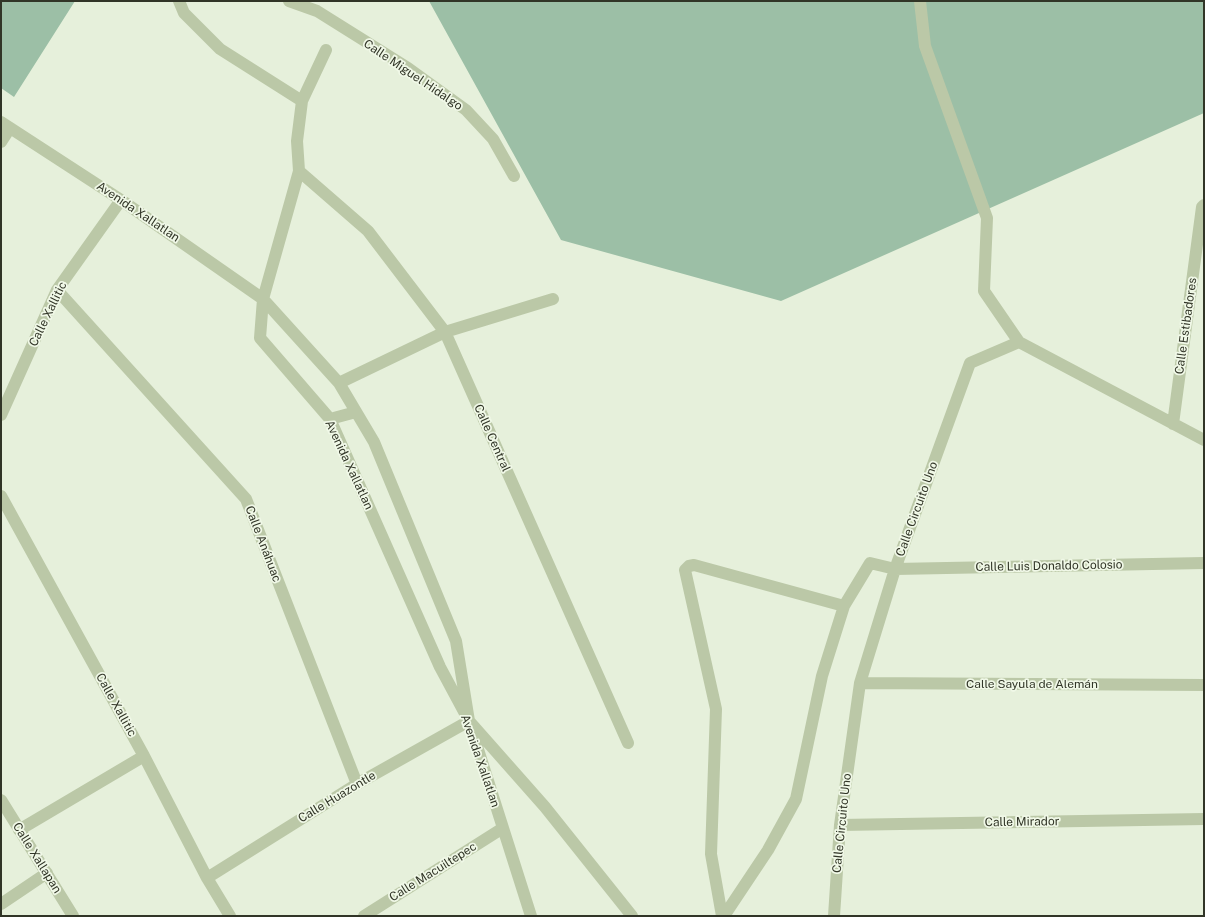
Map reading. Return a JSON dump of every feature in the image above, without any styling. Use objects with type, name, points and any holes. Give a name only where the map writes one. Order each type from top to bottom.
[{"type":"street","points":[[179,1],[184,13],[220,48],[302,102]]},
{"type":"street","name":"Calle Miguel Hidalgo","points":[[289,1],[317,12],[408,68],[466,110],[493,139],[514,176]]},
{"type":"street","points":[[920,1],[925,46],[988,218],[984,291],[1019,342],[1204,440]]},
{"type":"street","points":[[326,50],[302,102],[297,141],[299,171],[263,299],[339,383],[374,442],[456,641],[469,721],[545,807],[632,916]]},
{"type":"street","points":[[1,142],[6,125]]},
{"type":"street","name":"Avenida Xallatlan","points":[[6,125],[121,200],[263,299],[260,338],[330,418],[440,668],[469,721],[532,916]]},
{"type":"street","name":"Calle Central","points":[[299,171],[368,231],[446,332],[628,743]]},
{"type":"street","name":"Calle Xallitic","points":[[1,414],[57,290],[121,200]]},
{"type":"street","name":"Calle Estibadores","points":[[1173,424],[1202,207],[1204,205]]},
{"type":"street","name":"Calle Anáhuac","points":[[57,290],[246,499],[357,784]]},
{"type":"street","points":[[339,383],[446,332],[553,299]]},
{"type":"street","name":"Calle Circuito Uno","points":[[834,916],[840,825],[860,683],[895,569],[970,363],[1019,342]]},
{"type":"street","points":[[330,418],[356,412]]},
{"type":"street","name":"Calle Xallitic","points":[[1,496],[144,756],[207,878],[230,916]]},
{"type":"street","name":"Calle Luis Donaldo Colosio","points":[[844,606],[870,562],[895,569],[1204,563]]},
{"type":"street","points":[[694,565],[844,606],[822,676],[796,799],[768,850],[723,916],[710,854],[716,710],[685,570],[689,566],[694,565]]},
{"type":"street","name":"Calle Sayula de Alemán","points":[[860,683],[1204,685]]},
{"type":"street","name":"Calle Huazontle","points":[[207,878],[357,784],[469,721]]},
{"type":"street","points":[[19,830],[144,756]]},
{"type":"street","name":"Calle Xallapan","points":[[1,800],[48,873],[73,916]]},
{"type":"street","name":"Calle Mirador","points":[[840,825],[1204,820]]},
{"type":"street","name":"Calle Macuiltepec","points":[[364,916],[503,828]]},
{"type":"street","points":[[1,904],[48,873]]},
{"type":"green space","points":[[1,1],[75,1],[14,97],[1,88]]},
{"type":"green space","points":[[429,1],[1204,1],[1204,113],[781,301],[561,240]]}]
